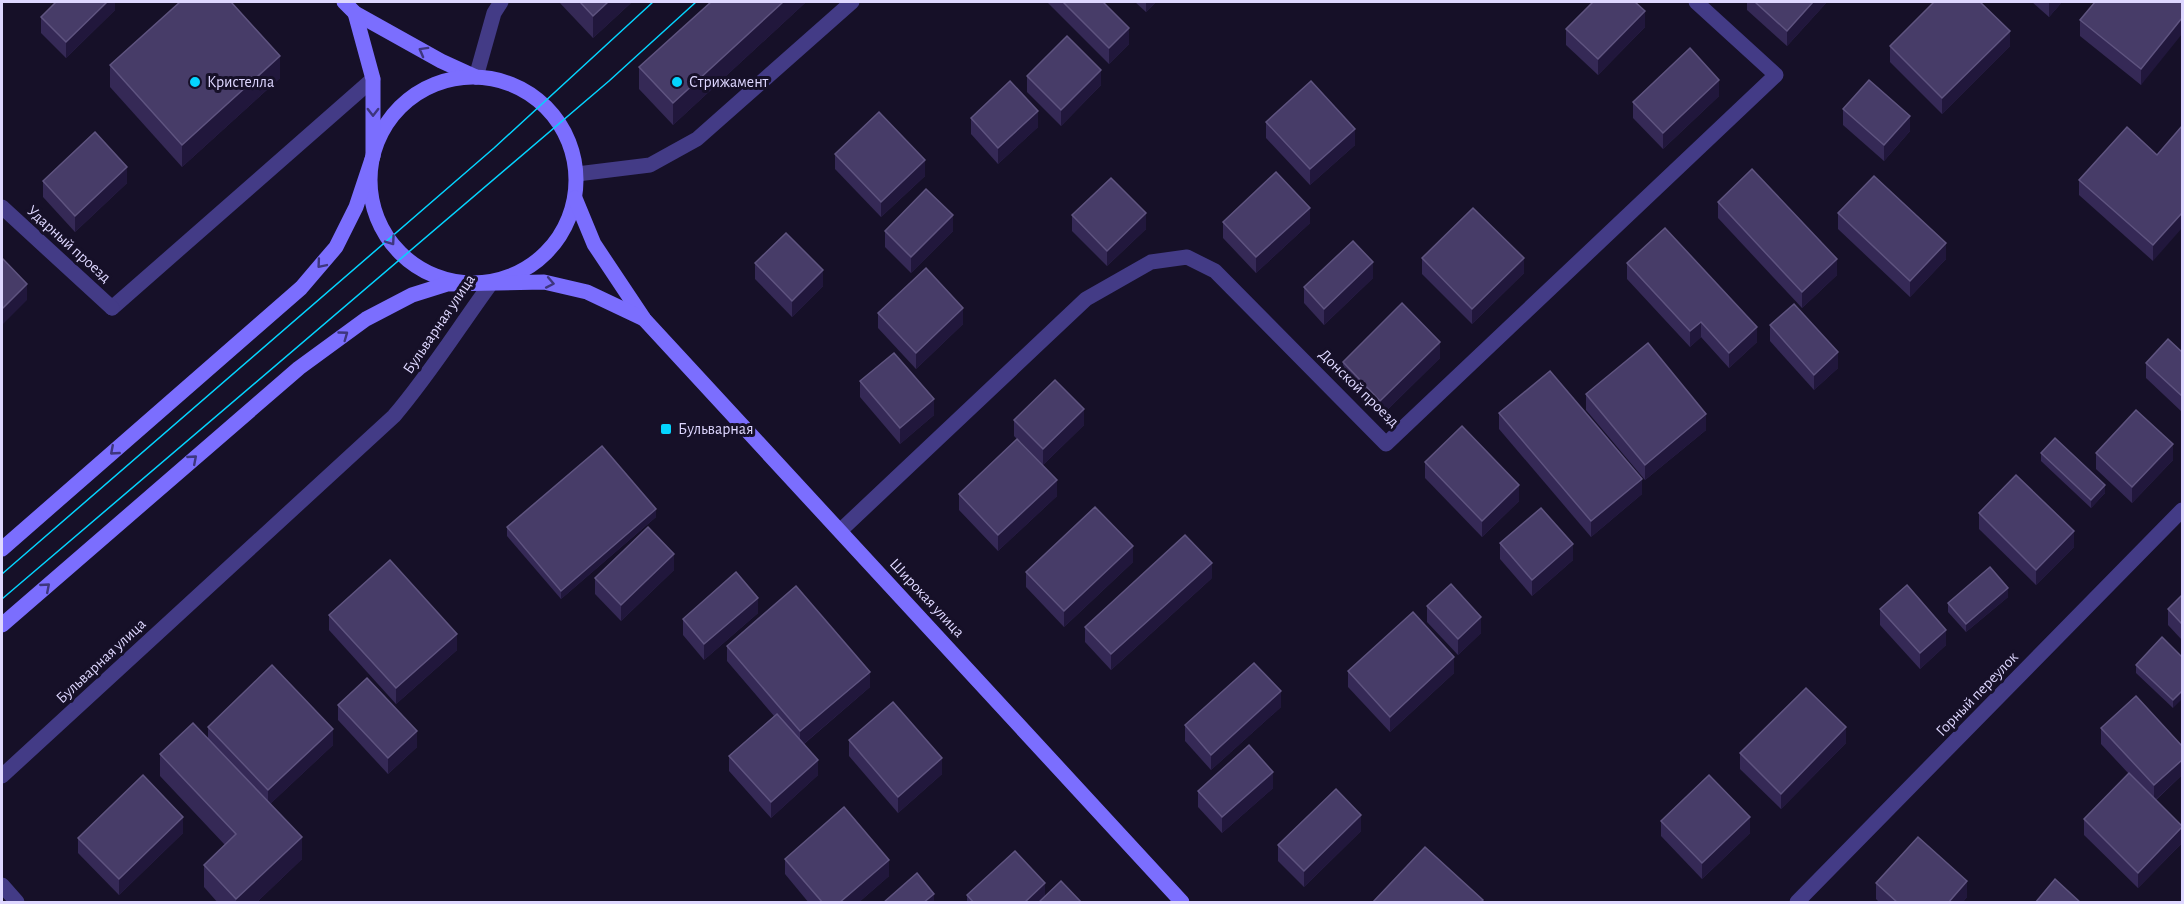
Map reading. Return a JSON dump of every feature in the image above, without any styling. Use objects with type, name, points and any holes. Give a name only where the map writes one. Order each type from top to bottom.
[{"type":"main road","points":[[344,2],[355,14],[441,61],[476,77],[506,82],[533,96],[555,117],[570,144],[577,174],[575,198],[565,227],[546,253],[521,271],[492,282],[458,282],[425,271],[399,251],[379,223],[371,190],[373,79],[355,14]]},
{"type":"main road","points":[[2,549],[301,288],[336,247],[356,207],[383,130],[400,108],[415,96],[448,80],[476,77]]},
{"type":"main road","name":"Широкая улица","points":[[575,198],[594,244],[644,319],[841,530],[1182,903]]},
{"type":"main road","name":"Широкая улица","points":[[492,282],[544,282],[587,292],[644,319]]},
{"type":"main road","name":"Бульварная улица","points":[[2,625],[299,368],[366,319],[412,295],[447,284],[492,282]]},
{"type":"street","points":[[476,77],[494,13],[501,2]]},
{"type":"street","points":[[577,174],[650,165],[697,139],[852,2]]},
{"type":"street","name":"Донской проезд","points":[[841,530],[1086,299],[1151,262],[1187,257],[1215,271],[1386,444],[1776,75],[1696,2]]},
{"type":"street","name":"Ударный проезд","points":[[2,207],[112,308],[373,79]]},
{"type":"street","name":"Бульварная улица","points":[[2,776],[394,416],[428,376],[452,336],[492,282]]},
{"type":"street","name":"Горный переулок","points":[[1797,903],[2182,510]]},
{"type":"street","points":[[2,885],[17,903]]},
{"type":"building","points":[[56,2],[107,2],[66,42],[41,17]]},
{"type":"building","name":"Кристелла","points":[[180,2],[231,2],[280,56],[182,145],[110,65]]},
{"type":"building","points":[[580,2],[608,2],[593,16]]},
{"type":"building","points":[[711,2],[783,2],[673,103],[639,67]]},
{"type":"building","points":[[1063,2],[1103,2],[1129,28],[1109,48]]},
{"type":"building","points":[[1593,2],[1635,2],[1645,11],[1598,59],[1566,29]]},
{"type":"building","points":[[1755,2],[1813,2],[1787,31]]},
{"type":"building","points":[[1934,2],[1980,2],[2010,31],[1942,98],[1890,46]]},
{"type":"building","points":[[2095,2],[2182,2],[2182,18],[2141,69],[2080,20]]},
{"type":"building","points":[[1067,36],[1101,70],[1061,110],[1027,76]]},
{"type":"building","points":[[1690,48],[1719,80],[1663,133],[1633,102]]},
{"type":"building","points":[[1869,80],[1910,116],[1884,145],[1843,109]]},
{"type":"building","points":[[1010,81],[1038,111],[998,148],[971,118]]},
{"type":"building","points":[[1311,81],[1355,129],[1310,169],[1266,122]]},
{"type":"building","points":[[879,112],[925,160],[881,202],[835,154]]},
{"type":"building","points":[[2182,126],[2182,213],[2153,245],[2079,180],[2127,127],[2157,155]]},
{"type":"building","points":[[95,132],[127,167],[75,216],[43,181]]},
{"type":"building","points":[[1752,169],[1837,259],[1802,292],[1718,202]]},
{"type":"building","points":[[1276,172],[1310,208],[1256,257],[1223,222]]},
{"type":"building","points":[[1874,176],[1946,243],[1910,281],[1838,213]]},
{"type":"building","points":[[1111,178],[1146,213],[1107,251],[1072,215]]},
{"type":"building","points":[[926,189],[953,215],[911,257],[885,231]]},
{"type":"building","points":[[1473,208],[1524,258],[1472,309],[1422,258]]},
{"type":"building","points":[[1665,228],[1757,327],[1729,353],[1701,322],[1690,331],[1627,263]]},
{"type":"building","points":[[786,233],[823,270],[792,301],[755,263]]},
{"type":"building","points":[[1353,241],[1373,262],[1324,309],[1304,287]]},
{"type":"building","points":[[2,258],[27,284],[2,309]]},
{"type":"building","points":[[926,268],[963,308],[916,353],[878,313]]},
{"type":"building","points":[[1402,303],[1440,342],[1380,401],[1343,362]]},
{"type":"building","points":[[1794,304],[1838,352],[1814,375],[1770,325]]},
{"type":"building","points":[[2168,339],[2182,352],[2182,396],[2146,363]]},
{"type":"building","points":[[1648,343],[1706,414],[1645,465],[1586,394]]},
{"type":"building","points":[[894,353],[934,399],[900,428],[860,381]]},
{"type":"building","points":[[1550,371],[1642,479],[1591,521],[1499,413]]},
{"type":"building","points":[[1055,380],[1084,409],[1043,449],[1014,420]]},
{"type":"building","points":[[2136,410],[2173,444],[2132,487],[2096,453]]},
{"type":"building","points":[[1462,426],[1519,485],[1482,521],[1425,462]]},
{"type":"building","points":[[2055,438],[2105,485],[2091,500],[2041,453]]},
{"type":"building","points":[[1017,439],[1057,480],[998,535],[959,494]]},
{"type":"building","points":[[602,446],[656,509],[561,591],[507,527]]},
{"type":"building","points":[[2016,475],[2074,531],[2036,570],[1979,513]]},
{"type":"building","points":[[1095,507],[1133,546],[1064,611],[1026,572]]},
{"type":"building","points":[[1541,508],[1573,544],[1532,580],[1500,543]]},
{"type":"building","points":[[648,527],[674,554],[621,605],[595,578]]},
{"type":"building","points":[[1185,535],[1212,563],[1111,654],[1085,627]]},
{"type":"building","points":[[390,560],[457,634],[396,688],[329,615]]},
{"type":"building","points":[[1990,567],[2008,588],[1966,624],[1948,603]]},
{"type":"building","points":[[736,572],[758,598],[704,644],[683,619]]},
{"type":"building","points":[[1451,584],[1481,617],[1458,639],[1427,606]]},
{"type":"building","points":[[1907,585],[1946,630],[1920,653],[1880,609]]},
{"type":"building","points":[[796,586],[870,672],[800,731],[727,646]]},
{"type":"building","points":[[2182,595],[2182,624],[2168,609]]},
{"type":"building","points":[[1413,612],[1454,657],[1390,717],[1348,671]]},
{"type":"building","points":[[2162,637],[2182,657],[2182,691],[2173,700],[2136,665]]},
{"type":"building","points":[[1254,663],[1281,691],[1211,755],[1185,725]]},
{"type":"building","points":[[272,665],[333,729],[268,790],[208,727]]},
{"type":"building","points":[[367,678],[417,731],[388,758],[338,705]]},
{"type":"building","points":[[1806,688],[1846,727],[1781,794],[1740,753]]},
{"type":"building","points":[[2136,696],[2182,746],[2182,760],[2154,785],[2101,728]]},
{"type":"building","points":[[893,702],[942,758],[898,797],[849,740]]},
{"type":"building","points":[[777,714],[818,760],[771,802],[729,756]]},
{"type":"building","points":[[193,723],[302,837],[236,899],[204,865],[236,834],[160,754]]},
{"type":"building","points":[[1249,745],[1273,772],[1222,817],[1198,791]]},
{"type":"building","points":[[2129,773],[2182,826],[2138,873],[2084,819]]},
{"type":"building","points":[[143,775],[183,817],[119,879],[78,838]]},
{"type":"building","points":[[1709,775],[1750,817],[1702,863],[1661,821]]},
{"type":"building","points":[[1336,789],[1361,815],[1304,871],[1278,845]]},
{"type":"building","points":[[844,807],[889,860],[839,903],[823,903],[785,859]]},
{"type":"building","points":[[1918,837],[1967,881],[1948,903],[1898,903],[1876,883]]},
{"type":"building","points":[[1425,847],[1483,900],[1480,903],[1372,903]]},
{"type":"building","points":[[1015,851],[1045,883],[1024,903],[974,903],[967,895]]},
{"type":"building","points":[[917,873],[934,894],[923,903],[883,903]]},
{"type":"building","points":[[2055,879],[2081,903],[2035,903]]},
{"type":"building","points":[[1061,881],[1082,903],[1038,903]]},
{"type":"tram line","points":[[2,574],[494,148],[653,2]]},
{"type":"tram line","points":[[2,599],[609,81],[696,2]]},
{"type":"place","name":"Кристелла","points":[[195,82]]},
{"type":"place","name":"Стрижамент","points":[[677,82]]},
{"type":"place","name":"Бульварная","points":[[666,429]]}]
